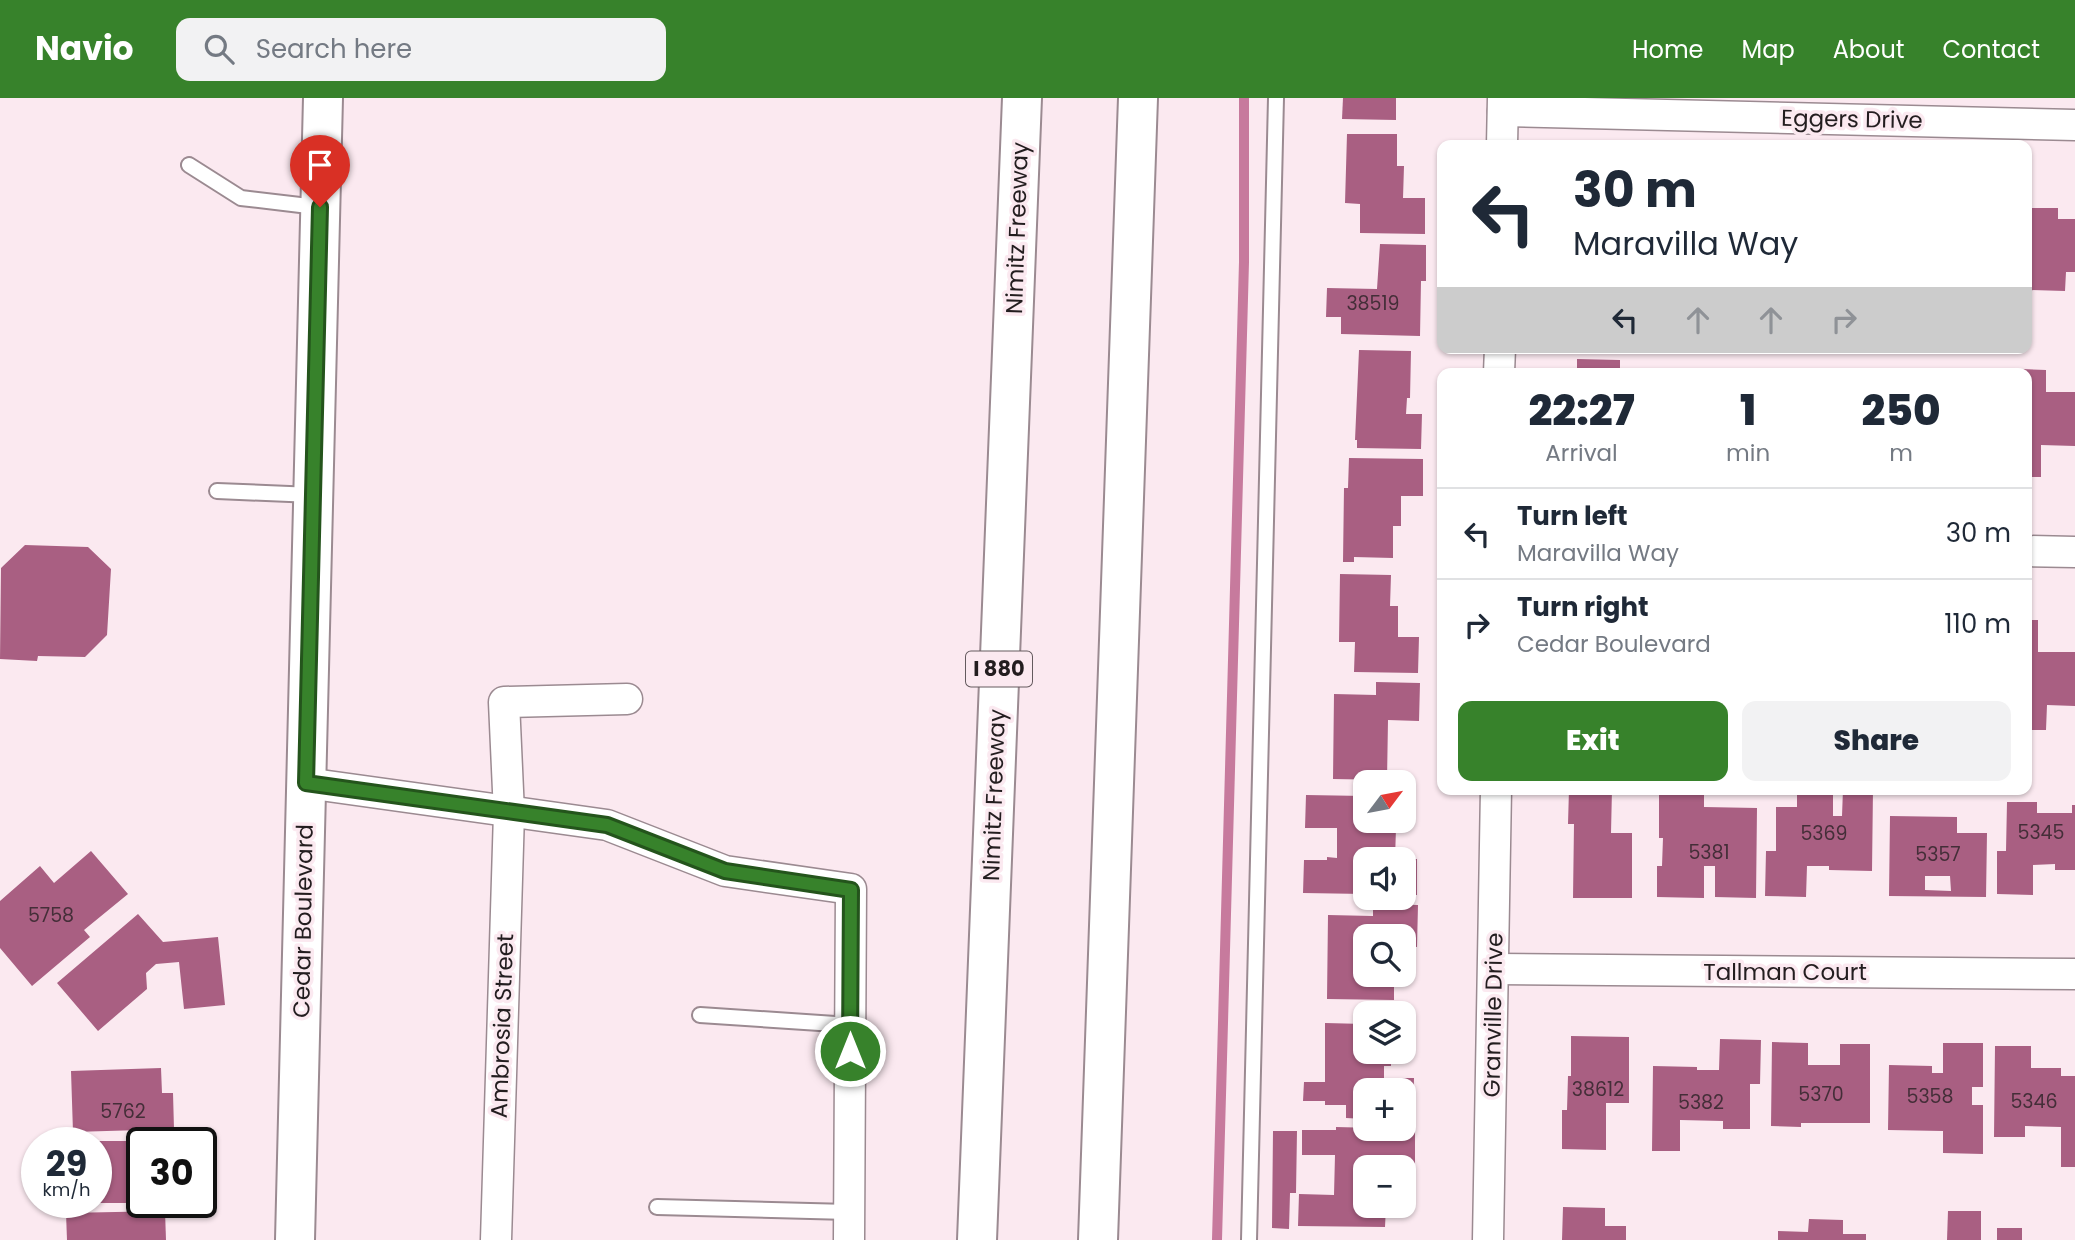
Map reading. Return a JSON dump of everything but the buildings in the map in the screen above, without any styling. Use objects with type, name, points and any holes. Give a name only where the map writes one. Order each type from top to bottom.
[{"type":"main road","name":"Cedar Boulevard","points":[[295,1240],[323,98]]},
{"type":"main road","name":"Nimitz Freeway","points":[[976,1240],[1022,98]]},
{"type":"main road","points":[[1098,1240],[1138,98]]},
{"type":"street","name":"Eggers Drive","points":[[1503,105],[2075,125]]},
{"type":"street","points":[[1502,140],[1503,105]]},
{"type":"street","points":[[2032,551],[2075,552]]},
{"type":"street","name":"Ambrosia Street","points":[[496,1240],[509,813],[504,702],[627,699]]},
{"type":"street","points":[[306,783],[607,825],[725,871],[851,890],[849,1226]]},
{"type":"street","name":"Granville Drive","points":[[1488,1240],[1496,795]]},
{"type":"street","name":"Tallman Court","points":[[1494,969],[2075,974]]},
{"type":"lane","points":[[1249,1240],[1276,98]]},
{"type":"lane","points":[[189,165],[241,198],[320,207]]},
{"type":"lane","points":[[217,491],[313,495]]},
{"type":"lane","points":[[700,1015],[850,1025]]},
{"type":"lane","points":[[657,1207],[849,1226]]},
{"type":"waterway","points":[[1217,1240],[1244,262],[1244,98]]},
{"type":"route","points":[[320,207],[306,783],[607,825],[725,871],[851,890],[850,1051]]}]
